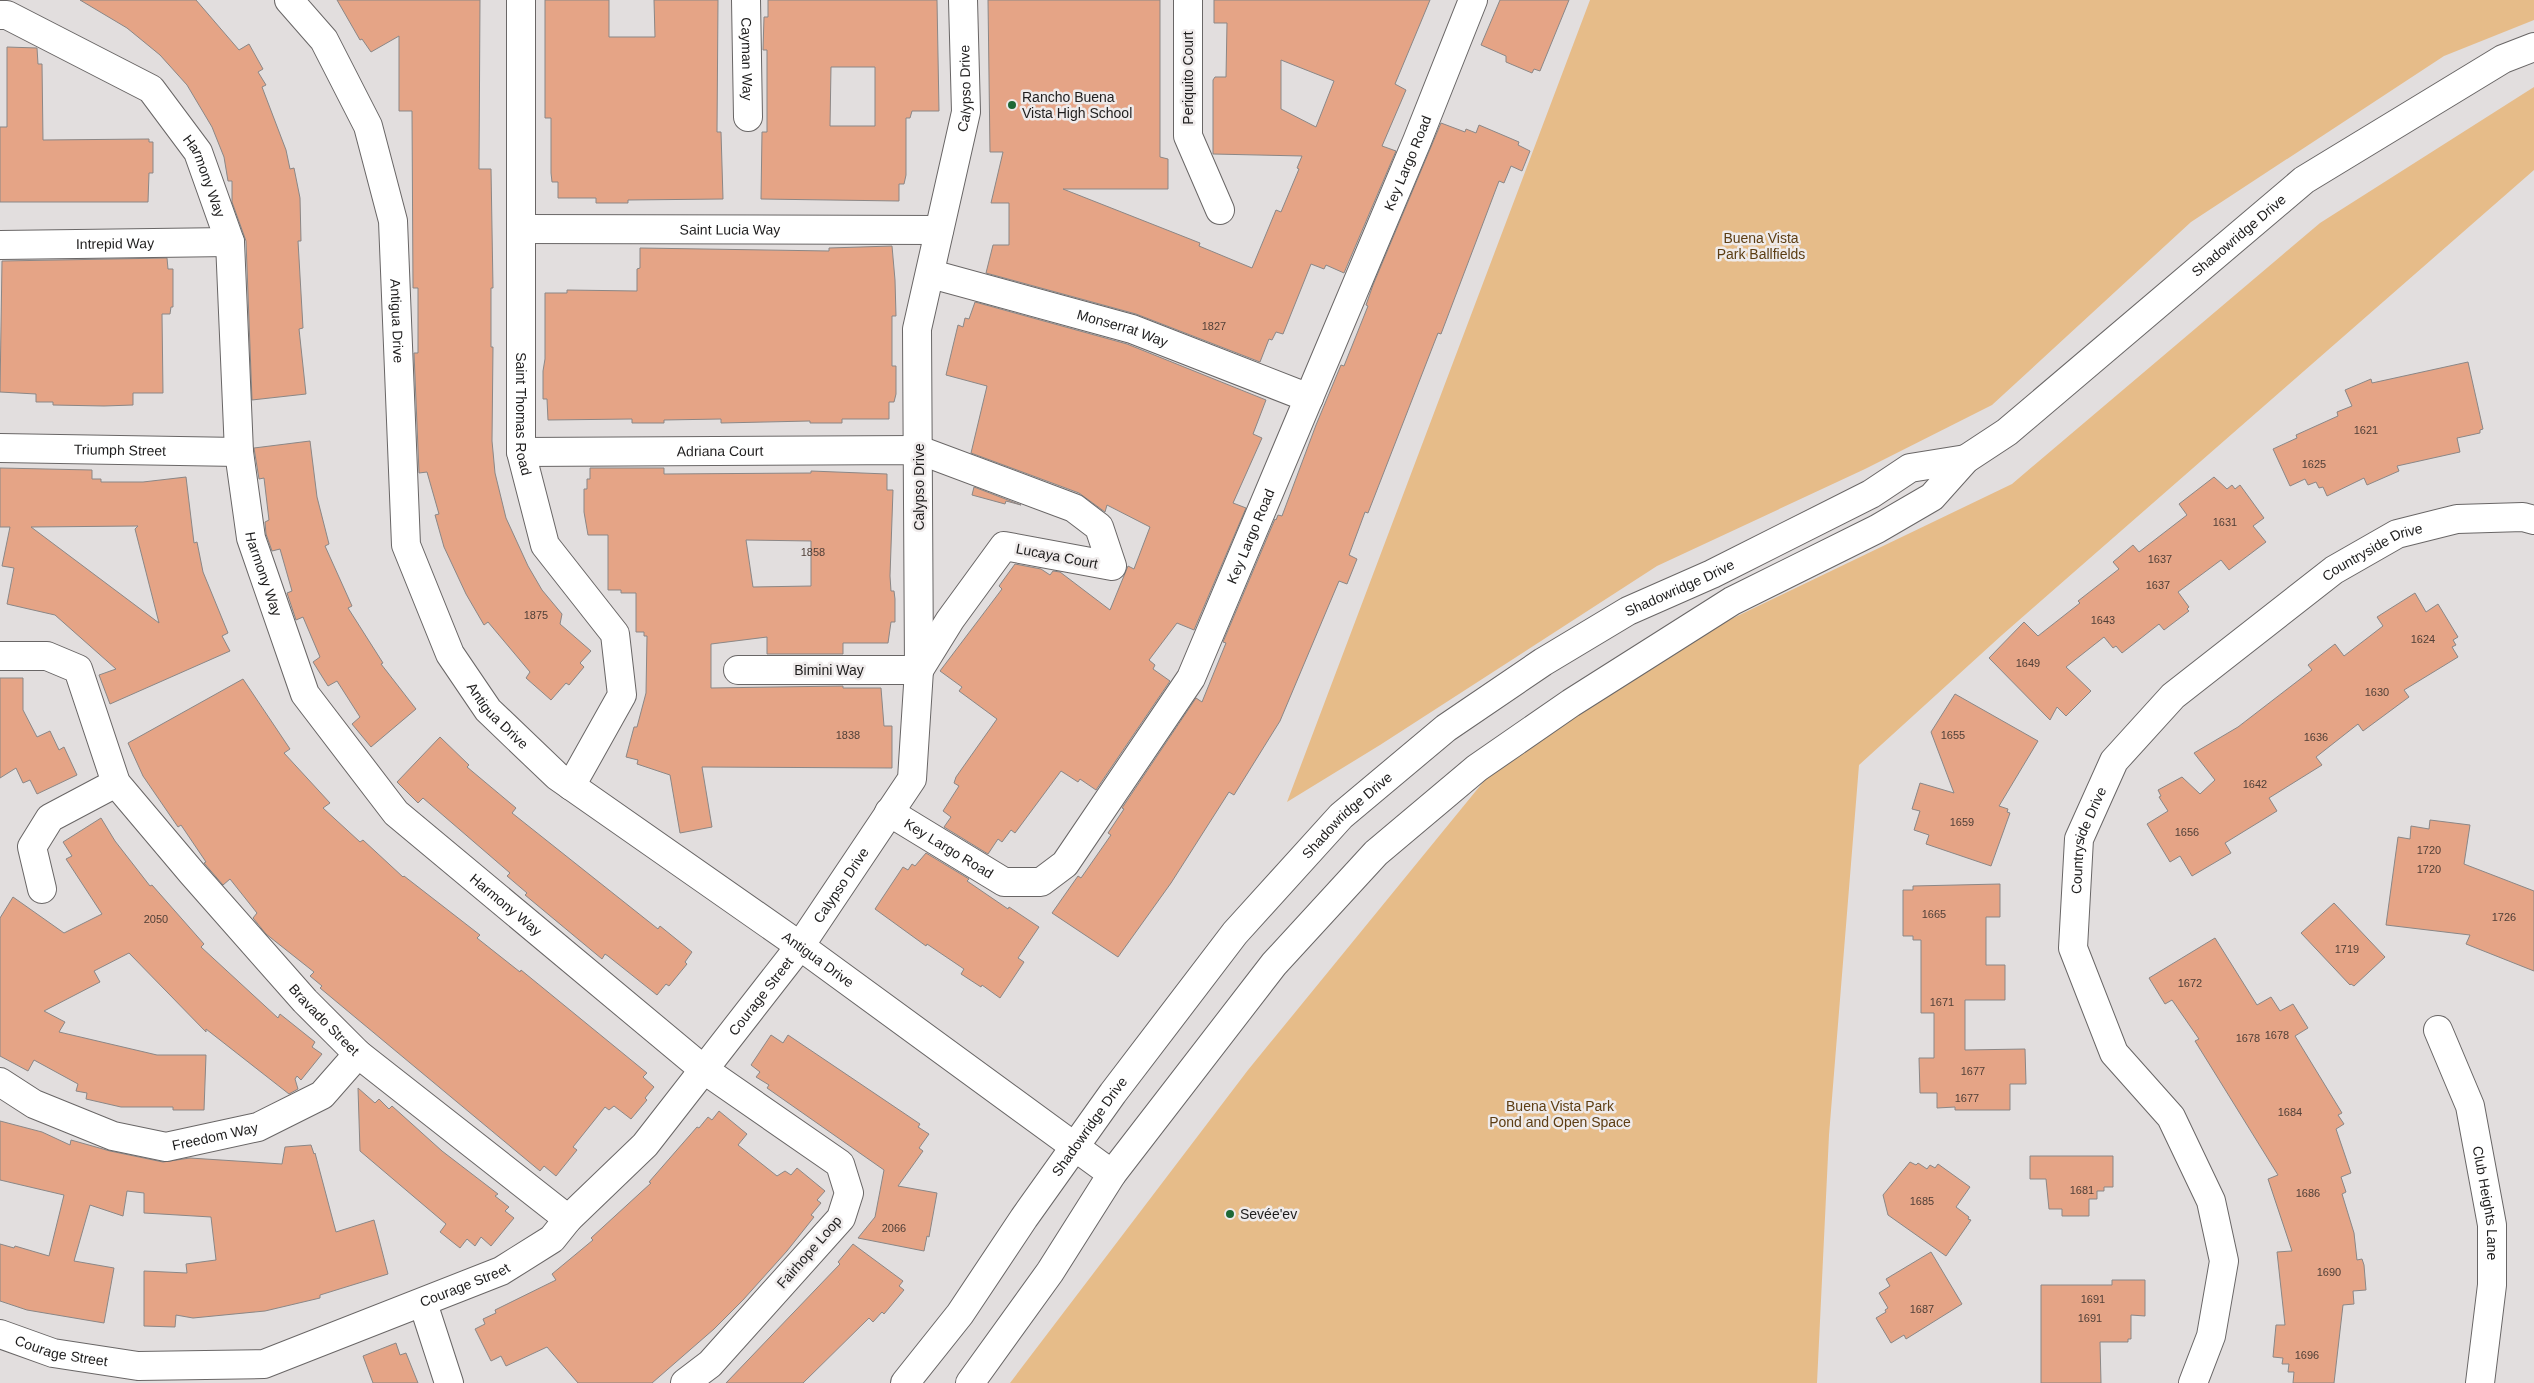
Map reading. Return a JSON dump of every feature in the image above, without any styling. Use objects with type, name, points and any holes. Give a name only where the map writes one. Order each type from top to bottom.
[{"type":"street","name":"Antigua Drive","points":[[289,0],[324,40],[368,126],[394,221],[406,545],[450,654],[488,710],[557,776],[800,946],[1112,1174]]},
{"type":"street","name":"Saint Thomas Road","points":[[521,0],[522,452],[546,545],[615,634],[622,695],[571,786]]},
{"type":"street","name":"Cayman Way","points":[[746,0],[748,117]]},
{"type":"street","name":"Calypso Drive","points":[[800,946],[912,779],[919,670],[917,329],[931,274],[966,112],[963,0]]},
{"type":"street","name":"Periquito Court","points":[[1188,0],[1188,136],[1220,210]]},
{"type":"street","name":"Key Largo Road","points":[[889,812],[1004,882],[1041,882],[1065,864],[1191,678],[1417,141],[1473,0]]},
{"type":"street","name":"Harmony Way","points":[[0,14],[7,14],[151,89],[198,152],[230,242],[239,452],[251,538],[305,694],[396,813],[703,1069]]},
{"type":"street","name":"Shadowridge Drive","points":[[970,1383],[1050,1272],[1112,1174],[1274,964],[1383,847],[1477,768],[1571,704],[1732,601],[1876,529],[1932,497],[1966,459],[2007,432],[2304,180],[2503,59],[2534,47]]},
{"type":"street","name":"Saint Lucia Way","points":[[522,229],[939,230]]},
{"type":"street","name":"Intrepid Way","points":[[0,245],[230,242]]},
{"type":"street","name":"Monserrat Way","points":[[931,274],[1132,329],[1309,398]]},
{"type":"street","name":"Triumph Street","points":[[0,448],[239,452]]},
{"type":"street","name":"Adriana Court","points":[[522,452],[919,450]]},
{"type":"street","name":"Lucaya Court","points":[[919,450],[1074,508],[1099,527],[1112,566],[1004,546],[950,620],[919,670]]},
{"type":"street","name":"Shadowridge Drive","points":[[905,1383],[960,1314],[1074,1146],[1235,933],[1341,816],[1446,728],[1543,662],[1628,611],[1712,574],[1871,494],[1910,468],[1966,459]]},
{"type":"street","name":"Countryside Drive","points":[[2192,1383],[2212,1336],[2224,1261],[2212,1201],[2170,1117],[2114,1053],[2073,948],[2079,840],[2114,761],[2174,696],[2334,570],[2397,534],[2457,519],[2523,517],[2534,520]]},
{"type":"street","name":"Bravado Street","points":[[0,656],[46,656],[78,669],[116,784],[299,994],[358,1054],[568,1219]]},
{"type":"street","name":"Bimini Way","points":[[738,670],[919,670]]},
{"type":"street","points":[[42,888],[32,847],[50,818],[116,784]]},
{"type":"street","name":"Courage Street","points":[[0,1334],[53,1353],[138,1366],[264,1364],[423,1304],[501,1271],[552,1239],[568,1219],[645,1145],[800,946]]},
{"type":"street","name":"Club Heights Lane","points":[[2438,1030],[2470,1106],[2492,1225],[2492,1285],[2480,1383]]},
{"type":"street","name":"Freedom Way","points":[[0,1082],[34,1104],[113,1136],[166,1147],[258,1127],[322,1095],[358,1054]]},
{"type":"street","name":"Fairhope Loop","points":[[685,1383],[710,1364],[841,1218],[849,1194],[840,1164],[703,1069]]},
{"type":"street","points":[[423,1304],[449,1383]]},
{"type":"green space","name":"Buena Vista Park Ballfields","points":[[1590,0],[2534,0],[2534,20],[2444,56],[2191,222],[1992,405],[1865,469],[1657,566],[1380,745],[1287,802]]},
{"type":"green space","name":"Buena Vista Park Pond and Open Space","points":[[2534,87],[2534,170],[2002,635],[1859,765],[1829,1135],[1817,1383],[1010,1383],[1248,1070],[1542,710],[2012,484],[2320,223]]},
{"type":"building","points":[[80,0],[196,0],[239,50],[249,44],[263,69],[258,72],[266,85],[262,87],[286,150],[290,169],[294,168],[300,198],[301,241],[298,241],[303,328],[299,329],[306,394],[252,400],[246,241],[232,202],[232,181],[228,181],[224,157],[212,127],[187,85],[160,55],[127,28]]},
{"type":"building","points":[[337,0],[480,0],[479,169],[491,169],[493,288],[491,288],[491,347],[493,347],[492,441],[495,473],[506,518],[528,566],[542,590],[562,614],[560,624],[591,651],[580,663],[584,667],[569,685],[566,683],[551,700],[526,678],[530,672],[488,622],[484,625],[466,594],[444,547],[435,515],[439,514],[427,472],[419,473],[414,353],[418,353],[418,288],[413,288],[412,111],[399,111],[399,36],[371,52],[362,39],[360,40]]},
{"type":"building","points":[[545,0],[609,0],[609,37],[655,37],[654,0],[718,0],[717,132],[721,132],[723,199],[628,200],[628,203],[596,203],[596,198],[558,198],[558,182],[552,182],[551,173],[551,118],[545,118]]},
{"type":"building","points":[[768,0],[937,0],[939,111],[912,111],[910,118],[906,118],[906,175],[904,184],[899,184],[899,201],[761,199],[762,132],[767,132],[767,50],[763,50],[764,17],[768,17]],"holes":[[[831,67],[875,67],[875,126],[830,126]]]},
{"type":"building","points":[[988,0],[1160,0],[1160,157],[1168,159],[1168,189],[1063,189],[1200,243],[1199,246],[1252,268],[1276,210],[1281,212],[1299,169],[1297,168],[1302,156],[1213,154],[1213,80],[1215,77],[1226,77],[1227,23],[1214,23],[1214,0],[1430,0],[1395,84],[1406,90],[1382,146],[1396,151],[1344,273],[1326,265],[1324,269],[1311,264],[1283,334],[1276,332],[1272,340],[1269,339],[1260,362],[1136,314],[986,273],[993,245],[1009,245],[1009,203],[991,203],[1003,152],[990,152]],"holes":[[[1281,60],[1334,81],[1316,127],[1281,109]]]},
{"type":"building","points":[[1500,0],[1569,0],[1540,71],[1534,69],[1532,73],[1506,62],[1506,56],[1481,45]]},
{"type":"building","points":[[7,47],[37,48],[38,64],[42,64],[43,140],[149,139],[149,142],[153,142],[153,173],[149,173],[148,202],[0,202],[0,127],[7,127]]},
{"type":"building","points":[[1441,123],[1465,132],[1466,129],[1476,133],[1479,125],[1519,142],[1518,145],[1530,151],[1522,171],[1511,166],[1504,183],[1499,181],[1441,334],[1438,333],[1368,513],[1365,512],[1349,555],[1357,559],[1347,584],[1339,581],[1280,721],[1234,795],[1229,792],[1171,883],[1118,957],[1052,913],[1078,876],[1081,878],[1111,835],[1108,833],[1124,809],[1122,808],[1196,698],[1202,702],[1226,643],[1223,642],[1275,519],[1278,515],[1282,516],[1316,425],[1341,365],[1344,366],[1368,306],[1366,305],[1373,285]]},
{"type":"building","points":[[892,246],[896,316],[892,316],[892,366],[896,366],[896,394],[894,402],[889,402],[889,419],[842,419],[842,423],[810,423],[810,421],[721,423],[721,419],[664,420],[664,423],[632,423],[632,419],[548,420],[547,399],[543,399],[545,293],[567,293],[567,290],[637,291],[637,269],[640,268],[640,248],[829,251],[829,248]]},
{"type":"building","points":[[167,258],[168,269],[173,269],[173,307],[171,307],[170,314],[162,314],[163,393],[133,393],[133,405],[104,406],[53,405],[53,402],[36,402],[36,394],[0,392],[2,261]]},
{"type":"building","points":[[975,302],[1127,344],[1266,400],[1253,434],[1262,438],[1233,503],[1246,508],[1194,630],[1177,623],[1149,660],[1155,665],[1153,669],[1170,681],[1096,790],[1080,779],[1078,782],[1061,771],[1015,833],[1011,830],[1002,842],[998,839],[988,854],[944,827],[951,817],[943,811],[959,786],[954,783],[956,777],[997,719],[959,691],[962,687],[940,671],[1002,589],[999,586],[1015,564],[1041,569],[1050,575],[1053,571],[1060,572],[1110,610],[1128,566],[1134,569],[1150,527],[1107,505],[1105,512],[1079,493],[971,453],[987,386],[946,375],[958,325],[963,327],[965,318],[969,319]]},
{"type":"building","points":[[2468,362],[2483,429],[2480,430],[2480,433],[2457,438],[2460,452],[2397,466],[2399,471],[2367,485],[2364,478],[2327,496],[2323,487],[2319,488],[2316,482],[2308,485],[2305,479],[2290,486],[2273,449],[2297,438],[2296,435],[2338,416],[2337,412],[2352,406],[2345,390],[2371,379],[2372,383]]},
{"type":"building","points":[[310,441],[317,497],[329,544],[325,546],[352,606],[348,608],[383,663],[381,664],[416,709],[371,747],[352,724],[360,717],[337,681],[328,686],[313,662],[320,657],[303,617],[296,620],[287,593],[292,591],[280,549],[272,551],[266,534],[265,522],[269,520],[264,478],[259,479],[254,448]]},
{"type":"building","points":[[0,468],[92,470],[92,479],[101,479],[101,482],[143,482],[186,477],[194,543],[197,542],[203,572],[228,633],[222,636],[230,651],[110,704],[99,675],[116,669],[55,615],[7,604],[14,568],[2,566],[10,527],[0,527]],"holes":[[[138,526],[135,529],[159,623],[31,527]]]},
{"type":"building","points":[[590,468],[664,468],[664,474],[811,473],[811,471],[887,474],[887,490],[893,490],[890,576],[891,591],[894,591],[895,599],[895,622],[891,622],[888,643],[843,643],[843,654],[767,654],[767,637],[711,644],[711,688],[843,686],[843,688],[881,688],[884,726],[892,726],[892,768],[702,767],[712,827],[680,833],[670,775],[637,764],[638,760],[626,757],[634,727],[637,727],[646,693],[647,636],[644,636],[644,632],[636,632],[636,593],[621,593],[621,590],[608,590],[608,535],[588,535],[584,512],[584,489],[587,489],[587,479],[590,479]],"holes":[[[746,540],[811,541],[811,586],[753,587]]]},
{"type":"building","points":[[2214,477],[2227,489],[2232,485],[2235,489],[2240,485],[2264,518],[2253,526],[2266,542],[2229,570],[2221,560],[2178,592],[2189,607],[2187,609],[2189,611],[2164,630],[2159,624],[2122,653],[2116,646],[2113,648],[2104,637],[2066,667],[2091,691],[2066,716],[2057,707],[2050,720],[1989,658],[2024,622],[2038,636],[2080,603],[2078,601],[2119,569],[2113,562],[2133,545],[2139,552],[2187,515],[2179,504]]},
{"type":"building","points":[[974,487],[1021,505],[1006,501],[1005,504],[972,495]]},
{"type":"building","points":[[2415,593],[2426,612],[2438,604],[2458,637],[2453,640],[2456,645],[2452,647],[2458,657],[2404,690],[2409,697],[2363,731],[2358,724],[2316,757],[2322,765],[2269,798],[2277,811],[2225,843],[2231,853],[2192,876],[2180,856],[2170,862],[2147,824],[2168,811],[2159,797],[2161,796],[2158,790],[2182,777],[2200,794],[2215,780],[2194,753],[2238,727],[2312,670],[2308,665],[2335,644],[2344,656],[2383,626],[2377,617]]},
{"type":"building","points":[[0,678],[23,678],[23,710],[37,737],[50,731],[59,750],[64,747],[77,775],[37,794],[30,780],[23,783],[16,768],[0,778]]},
{"type":"building","points":[[243,679],[290,749],[284,753],[330,803],[323,808],[360,842],[363,840],[403,877],[480,935],[477,938],[520,972],[521,970],[647,1073],[643,1077],[654,1087],[645,1098],[647,1100],[631,1119],[614,1106],[609,1110],[605,1107],[573,1147],[577,1150],[556,1176],[544,1166],[540,1171],[320,988],[322,986],[310,976],[314,972],[266,934],[253,918],[257,913],[230,879],[223,885],[204,863],[206,862],[181,825],[178,827],[143,776],[128,743]]},
{"type":"building","points":[[1955,694],[2038,741],[1999,806],[2008,809],[2007,812],[2010,813],[1991,866],[1926,844],[1929,835],[1914,830],[1920,811],[1912,809],[1920,783],[1954,793],[1931,732]]},
{"type":"building","points":[[440,737],[469,765],[467,767],[516,808],[512,813],[658,929],[660,926],[692,952],[685,962],[687,964],[669,986],[666,984],[657,995],[605,954],[602,959],[525,895],[527,893],[507,876],[510,873],[423,798],[418,803],[397,782]]},
{"type":"building","points":[[101,818],[115,841],[150,886],[152,885],[204,944],[201,947],[278,1018],[280,1014],[315,1042],[312,1047],[322,1054],[301,1080],[297,1076],[295,1079],[298,1089],[289,1094],[206,1029],[206,1032],[129,953],[94,971],[100,982],[44,1011],[65,1022],[59,1032],[157,1055],[206,1055],[204,1110],[173,1110],[173,1107],[121,1107],[86,1099],[87,1093],[76,1091],[78,1084],[34,1060],[28,1071],[0,1056],[0,918],[13,897],[64,933],[102,914],[66,859],[72,856],[63,842]]},
{"type":"building","points":[[2430,820],[2470,825],[2464,864],[2534,891],[2534,971],[2466,944],[2470,935],[2386,925],[2398,837],[2410,839],[2411,826],[2429,829]]},
{"type":"building","points":[[926,853],[969,879],[967,881],[1008,909],[1009,907],[1039,927],[1018,958],[1024,962],[1000,998],[982,985],[981,987],[961,974],[964,969],[927,944],[926,946],[875,909],[903,867],[908,870],[912,864],[915,866]]},
{"type":"building","points":[[2000,884],[2000,917],[1986,917],[1986,965],[2005,965],[2005,1000],[1965,1000],[1965,1050],[2025,1049],[2026,1084],[2010,1084],[2010,1110],[1955,1110],[1955,1107],[1937,1108],[1937,1093],[1920,1093],[1919,1058],[1934,1058],[1934,1013],[1921,1013],[1921,940],[1913,940],[1913,936],[1903,936],[1903,890],[1913,890],[1913,886]]},
{"type":"building","points":[[2334,903],[2385,957],[2354,986],[2350,985],[2301,933]]},
{"type":"building","points":[[2215,938],[2257,1005],[2271,997],[2280,1011],[2293,1004],[2308,1028],[2295,1036],[2342,1113],[2338,1115],[2344,1124],[2336,1129],[2351,1173],[2341,1177],[2346,1192],[2342,1194],[2354,1233],[2357,1260],[2362,1259],[2364,1265],[2366,1290],[2353,1291],[2354,1304],[2343,1305],[2334,1383],[2293,1383],[2294,1372],[2288,1372],[2289,1364],[2282,1364],[2283,1358],[2273,1357],[2276,1325],[2285,1325],[2277,1252],[2292,1251],[2268,1179],[2278,1175],[2195,1041],[2199,1039],[2172,1000],[2165,1004],[2149,978]]},
{"type":"building","points":[[771,1035],[783,1043],[788,1035],[920,1124],[918,1127],[929,1134],[919,1148],[923,1151],[898,1186],[937,1193],[929,1237],[927,1236],[924,1251],[858,1238],[875,1217],[884,1170],[767,1088],[769,1085],[756,1077],[760,1072],[751,1065]]},
{"type":"building","points":[[358,1088],[375,1103],[379,1099],[389,1109],[392,1106],[442,1151],[498,1194],[495,1196],[509,1207],[505,1211],[514,1218],[491,1246],[481,1237],[475,1246],[467,1239],[460,1248],[440,1232],[446,1224],[360,1151]]},
{"type":"building","points":[[719,1111],[747,1134],[738,1145],[777,1176],[785,1171],[791,1175],[797,1168],[825,1191],[817,1200],[821,1203],[811,1215],[814,1217],[787,1251],[743,1300],[714,1329],[652,1383],[578,1383],[547,1347],[506,1366],[501,1356],[491,1361],[475,1329],[485,1324],[483,1319],[496,1313],[495,1310],[556,1280],[552,1274],[593,1240],[591,1238],[651,1183],[649,1182],[697,1127],[699,1128],[708,1117],[712,1120]]},
{"type":"building","points":[[0,1121],[42,1132],[70,1145],[71,1140],[110,1151],[163,1162],[190,1158],[282,1164],[285,1147],[311,1145],[315,1153],[336,1232],[374,1220],[388,1274],[320,1295],[320,1298],[265,1311],[193,1318],[176,1315],[175,1327],[144,1326],[144,1271],[187,1273],[186,1264],[216,1260],[211,1217],[144,1213],[144,1193],[127,1191],[123,1216],[90,1205],[74,1261],[114,1268],[104,1323],[27,1310],[0,1301],[0,1244],[14,1248],[15,1246],[49,1256],[64,1195],[0,1180]]},
{"type":"building","points":[[2030,1156],[2113,1156],[2113,1187],[2104,1187],[2104,1191],[2097,1191],[2097,1199],[2089,1199],[2089,1216],[2062,1216],[2062,1209],[2049,1209],[2046,1179],[2030,1179]]},
{"type":"building","points":[[1910,1162],[1916,1165],[1918,1163],[1927,1169],[1930,1165],[1935,1168],[1938,1164],[1970,1187],[1956,1207],[1971,1220],[1946,1256],[1888,1215],[1883,1195]]},
{"type":"building","points":[[853,1244],[903,1281],[899,1286],[904,1290],[884,1314],[882,1312],[873,1322],[869,1318],[803,1383],[726,1383],[840,1264],[838,1262]]},
{"type":"building","points":[[1931,1252],[1962,1304],[1906,1339],[1904,1335],[1891,1343],[1876,1318],[1886,1312],[1885,1310],[1888,1308],[1879,1293],[1890,1286],[1886,1279]]},
{"type":"building","points":[[2112,1280],[2145,1280],[2145,1316],[2131,1315],[2131,1339],[2128,1339],[2128,1342],[2100,1342],[2101,1383],[2041,1383],[2041,1285],[2112,1285]]},
{"type":"building","points":[[396,1343],[400,1355],[406,1353],[418,1383],[373,1383],[363,1356]]},
{"type":"place","name":"Rancho Buena Vista High School","points":[[1012,105]]},
{"type":"place","name":"Sevée'ev","points":[[1230,1214]]}]
